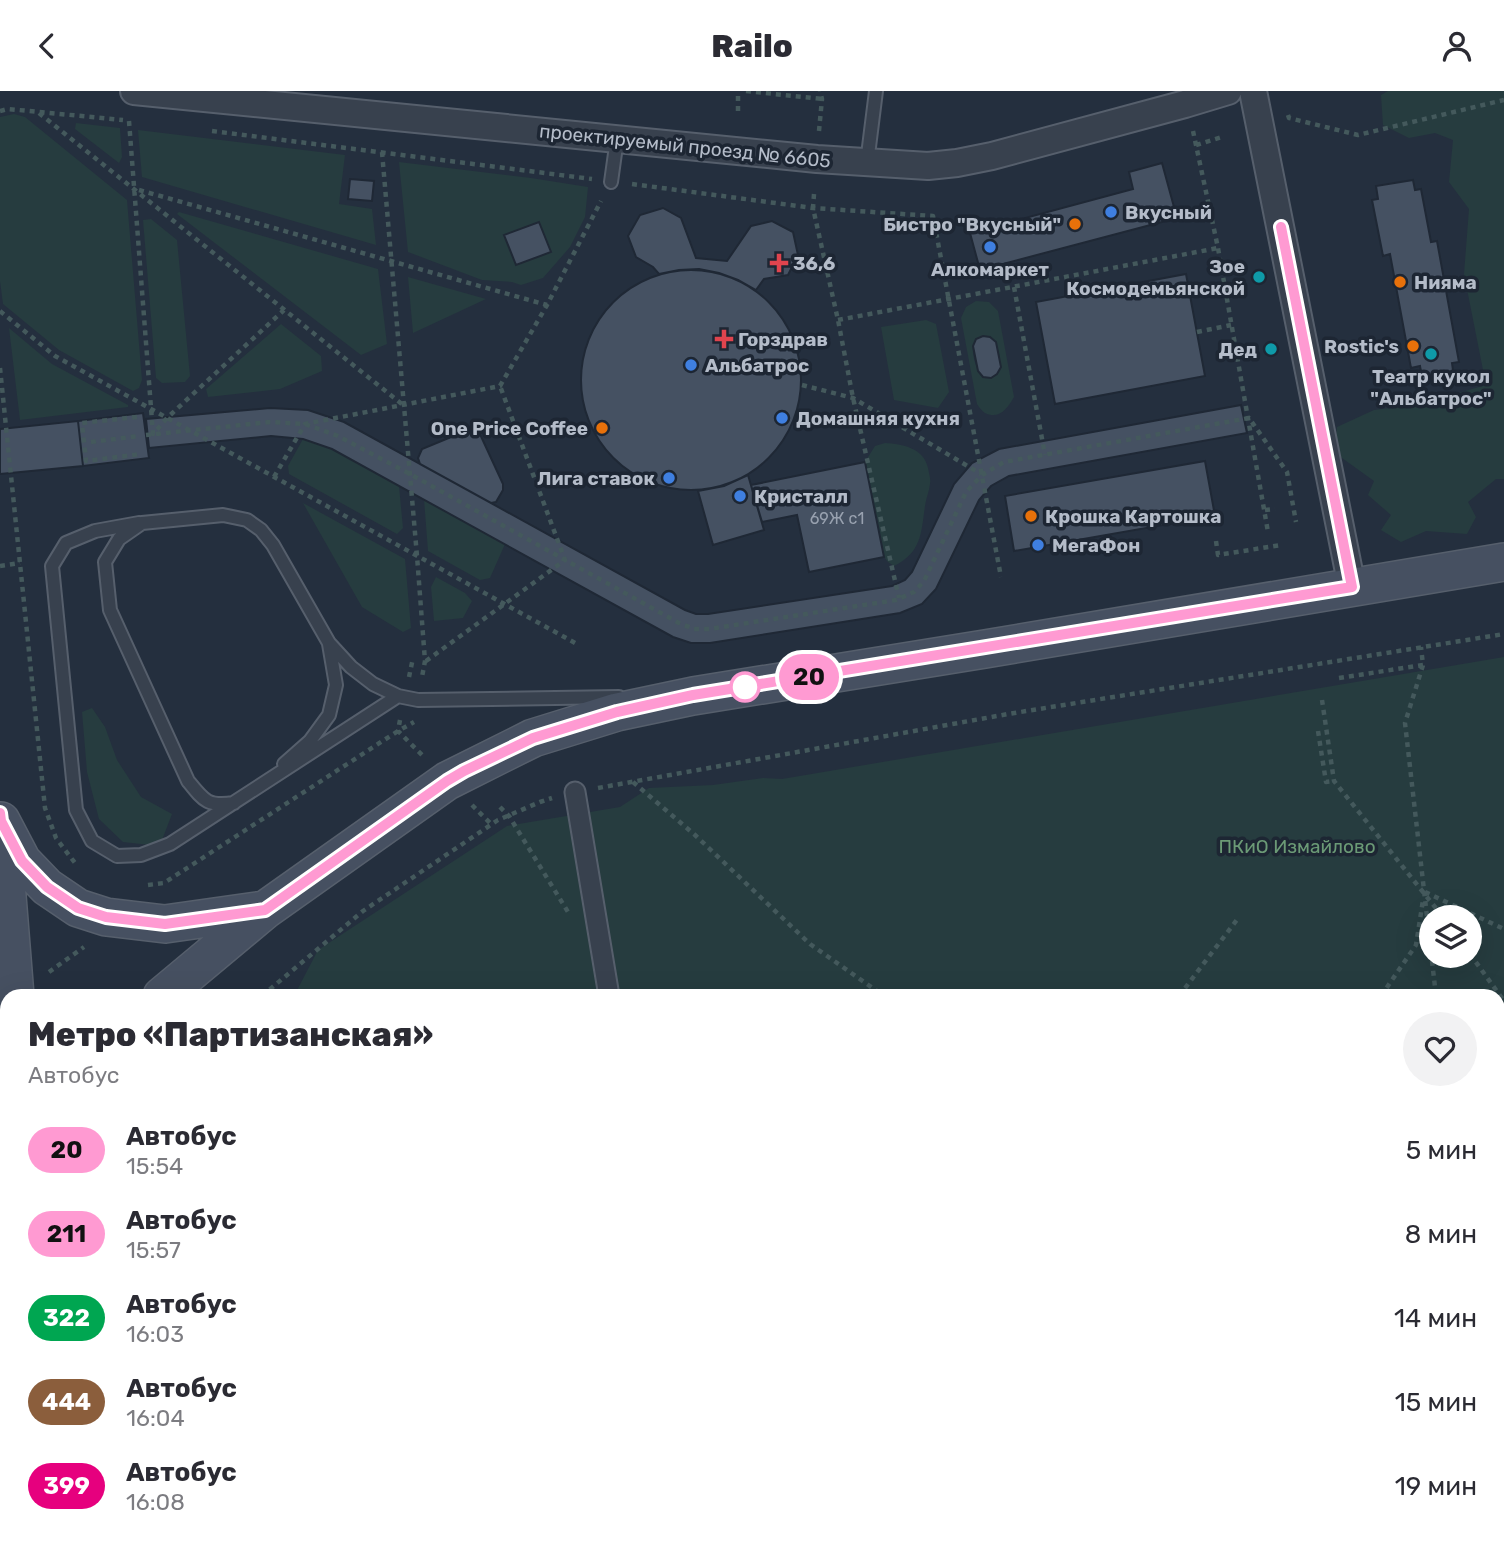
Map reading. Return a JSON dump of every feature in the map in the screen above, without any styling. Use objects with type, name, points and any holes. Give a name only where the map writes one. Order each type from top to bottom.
[{"type":"main road","points":[[170,989],[265,910],[447,781],[533,738],[617,712],[693,695],[1504,562]]},
{"type":"main road","points":[[0,813],[29,986]]},
{"type":"main road","points":[[1,821],[22,861],[47,887],[78,908],[106,917],[165,924],[265,910]]},
{"type":"street","name":"проектируемый проезд № 6605","points":[[134,91],[867,163],[928,166],[992,156],[1228,91]]},
{"type":"street","points":[[1253,91],[1352,587]]},
{"type":"street","points":[[575,792],[608,989]]},
{"type":"lane","points":[[867,163],[876,91]]},
{"type":"lane","points":[[611,182],[617,139]]},
{"type":"lane","points":[[398,696],[170,844],[141,855],[117,856],[92,841],[76,810],[52,566],[66,543],[95,531],[142,523],[223,515],[247,520],[261,530],[273,545],[329,643],[351,667],[373,684],[398,696],[418,700],[693,695]]},
{"type":"lane","points":[[142,523],[120,539],[105,562],[110,610],[188,781],[203,800],[218,806],[234,803]]},
{"type":"lane","points":[[258,787],[310,741],[329,715],[336,685],[329,643]]},
{"type":"path","points":[[738,91],[738,111]]},
{"type":"path","points":[[746,91],[822,99]]},
{"type":"path","points":[[820,91],[820,131]]},
{"type":"path","points":[[1287,109],[1289,118],[1358,135],[1504,100]]},
{"type":"path","points":[[0,111],[8,109],[129,121],[153,434]]},
{"type":"path","points":[[37,112],[404,405]]},
{"type":"path","points":[[1192,130],[1218,248],[1268,532]]},
{"type":"path","points":[[209,131],[813,208],[933,216],[1000,577]]},
{"type":"path","points":[[1196,145],[1222,137]]},
{"type":"path","points":[[382,152],[425,661],[422,681]]},
{"type":"path","points":[[146,435],[271,422],[305,424],[500,386],[547,305],[611,182]]},
{"type":"path","points":[[134,189],[547,305]]},
{"type":"path","points":[[814,194],[813,208],[899,599]]},
{"type":"path","points":[[838,320],[1218,248]]},
{"type":"path","points":[[1014,287],[1045,456]]},
{"type":"path","points":[[153,434],[284,310]]},
{"type":"path","points":[[0,311],[55,356],[577,644]]},
{"type":"path","points":[[1197,332],[1231,325]]},
{"type":"path","points":[[0,368],[45,808]]},
{"type":"path","points":[[802,384],[853,398],[982,474]]},
{"type":"path","points":[[500,386],[565,560]]},
{"type":"path","points":[[137,417],[82,423],[86,461],[141,454]]},
{"type":"path","points":[[305,424],[338,436],[694,629],[899,599],[914,592],[924,581],[967,492],[982,474],[1004,463],[1249,418]]},
{"type":"path","points":[[1249,418],[1287,471],[1296,522]]},
{"type":"path","points":[[274,477],[305,424]]},
{"type":"path","points":[[91,442],[139,436]]},
{"type":"path","points":[[1265,510],[1275,509]]},
{"type":"path","points":[[1216,541],[1218,555],[1281,545]]},
{"type":"path","points":[[425,661],[565,560]]},
{"type":"path","points":[[0,566],[20,563]]},
{"type":"path","points":[[270,989],[363,911],[498,820],[540,801],[575,792],[1008,714],[1504,634]]},
{"type":"path","points":[[1421,647],[1423,665],[1405,723],[1435,989]]},
{"type":"path","points":[[1339,678],[1423,665]]},
{"type":"path","points":[[1322,700],[1334,781],[1434,905]]},
{"type":"path","points":[[141,886],[164,883],[415,722]]},
{"type":"path","points":[[1318,730],[1326,782],[1334,781]]},
{"type":"path","points":[[633,782],[695,835],[810,944],[874,989]]},
{"type":"path","points":[[500,807],[509,816],[571,917]]},
{"type":"path","points":[[1424,892],[1504,929]]},
{"type":"path","points":[[1386,989],[1416,945],[1424,892]]},
{"type":"path","points":[[1184,989],[1239,917]]},
{"type":"path","points":[[29,986],[88,944]]},
{"type":"path","points":[[1480,968],[1495,989]]},
{"type":"green space","points":[[1388,91],[1504,91],[1504,479],[1496,479],[1468,502],[1476,517],[1467,534],[1426,531],[1401,542],[1381,530],[1391,515],[1368,495],[1374,481],[1335,453],[1337,427],[1374,410],[1420,404],[1486,385],[1464,274],[1469,209],[1449,182],[1453,140],[1435,133],[1409,138],[1383,125],[1381,95]]},
{"type":"green space","points":[[14,114],[25,117],[127,200],[142,380],[139,388],[133,391],[59,350],[3,304],[0,281],[0,117]]},
{"type":"green space","points":[[76,123],[120,128],[122,157],[119,163],[75,129]]},
{"type":"green space","points":[[138,130],[345,155],[339,204],[372,209],[376,245],[142,177]]},
{"type":"green space","points":[[399,162],[588,187],[585,217],[570,247],[543,278],[521,285],[482,280],[408,252]],"holes":[[[538,222],[550,251],[504,235]]]},
{"type":"green space","points":[[179,212],[378,269],[387,344],[361,355],[177,214]]},
{"type":"green space","points":[[151,219],[177,240],[190,376],[185,382],[162,383],[156,378],[143,220]]},
{"type":"green space","points":[[408,277],[486,299],[413,333]]},
{"type":"green space","points":[[976,301],[989,302],[998,311],[1014,397],[999,414],[985,413],[977,404],[961,318],[966,307]],"holes":[[[983,336],[993,339],[999,354],[998,372],[990,378],[981,375],[973,352],[974,343]]]},
{"type":"green space","points":[[926,320],[936,324],[949,392],[938,408],[894,400],[881,327]]},
{"type":"green space","points":[[281,324],[321,356],[322,371],[280,389],[208,397],[206,389]]},
{"type":"green space","points":[[9,328],[52,364],[128,407],[20,420]]},
{"type":"green space","points":[[303,439],[332,449],[399,486],[403,528],[397,534],[289,474],[288,466]]},
{"type":"green space","points":[[885,443],[911,448],[922,456],[926,461],[930,480],[918,541],[910,555],[894,566],[884,557],[865,462],[875,446]]},
{"type":"green space","points":[[424,499],[505,544],[490,578],[480,580],[428,551]]},
{"type":"green space","points":[[303,503],[405,559],[411,628],[403,632],[362,607]]},
{"type":"green space","points":[[436,577],[465,593],[472,601],[463,618],[434,621],[431,587]]},
{"type":"green space","name":"ПКиО Измайлово","points":[[1504,657],[1504,989],[298,989],[318,950],[507,826],[620,807],[649,788],[713,785],[763,778],[782,779]]},
{"type":"green space","points":[[92,708],[105,727],[117,760],[141,797],[172,814],[162,840],[150,845],[123,842],[99,819],[87,772],[82,712]]},
{"type":"building","name":"Вкусный","points":[[1162,163],[1177,218],[980,270],[970,233],[1133,189],[1129,172]]},
{"type":"building","points":[[350,179],[374,181],[372,201],[348,199]]},
{"type":"building","points":[[1413,180],[1415,190],[1421,189],[1431,242],[1437,241],[1459,362],[1452,363],[1454,377],[1423,383],[1420,366],[1411,368],[1390,254],[1383,256],[1372,200],[1378,199],[1376,186]]},
{"type":"building","points":[[663,208],[681,218],[696,258],[727,261],[751,226],[772,221],[793,232],[798,255],[788,275],[764,279],[756,290],[719,273],[699,269],[659,274],[636,257],[628,236],[640,215]]},
{"type":"building","points":[[539,222],[551,252],[516,265],[504,235]]},
{"type":"building","name":"Альбатрос","points":[[702,270],[733,278],[752,288],[769,302],[783,319],[793,338],[799,358],[799,402],[793,422],[783,441],[769,458],[752,472],[723,486],[680,490],[659,486],[639,477],[621,465],[606,450],[585,412],[581,369],[585,348],[594,328],[606,310],[621,295],[659,274]]},
{"type":"building","points":[[1186,274],[1205,376],[1055,404],[1036,302]]},
{"type":"building","points":[[983,336],[996,342],[1001,367],[991,378],[983,377],[978,371],[973,346],[976,339]]},
{"type":"building","points":[[1241,405],[1247,433],[1009,476],[991,486],[979,500],[936,589],[922,604],[900,613],[710,643],[691,643],[673,637],[332,449],[303,439],[271,436],[149,448],[146,419],[270,408],[308,410],[344,422],[685,610],[708,614],[892,586],[905,580],[912,572],[954,484],[972,463],[999,449]]},
{"type":"building","points":[[143,413],[149,458],[83,466],[78,421]]},
{"type":"building","points":[[78,421],[83,466],[0,474],[0,429]]},
{"type":"building","points":[[475,429],[479,432],[503,484],[503,490],[496,502],[491,503],[420,464],[418,458],[422,449]]},
{"type":"building","points":[[1205,461],[1215,516],[1014,551],[1005,496]]},
{"type":"building","points":[[865,462],[884,557],[809,572],[797,515],[762,522],[751,485]]},
{"type":"building","points":[[748,475],[764,530],[713,545],[698,491],[724,486]]},
{"type":"bus line","name":"20","points":[[0,813],[1,821],[22,861],[47,887],[78,908],[106,917],[165,924],[265,910],[464,771],[533,738],[617,712],[693,695],[1352,587],[1281,227]]},
{"type":"place","name":"Вкусный","points":[[1111,212]]},
{"type":"place","name":"Бистро \"Вкусный\"","points":[[1075,224]]},
{"type":"place","name":"Алкомаркет","points":[[990,247]]},
{"type":"place","name":"36,6","points":[[779,263]]},
{"type":"place","name":"Зое Космодемьянской","points":[[1259,277]]},
{"type":"place","name":"Нияма","points":[[1400,282]]},
{"type":"place","name":"Горздрав","points":[[724,339]]},
{"type":"place","name":"Rostic's","points":[[1413,346]]},
{"type":"place","name":"Дед","points":[[1271,349]]},
{"type":"place","name":"Театр кукол \"Альбатрос\"","points":[[1431,354]]},
{"type":"place","name":"Альбатрос","points":[[691,365]]},
{"type":"place","name":"Домашняя кухня","points":[[782,418]]},
{"type":"place","name":"One Price Coffee","points":[[602,428]]},
{"type":"place","name":"Лига ставок","points":[[669,478]]},
{"type":"place","name":"Кристалл","points":[[740,496]]},
{"type":"place","name":"Крошка Картошка","points":[[1031,516]]},
{"type":"place","name":"МегаФон","points":[[1038,545]]}]
